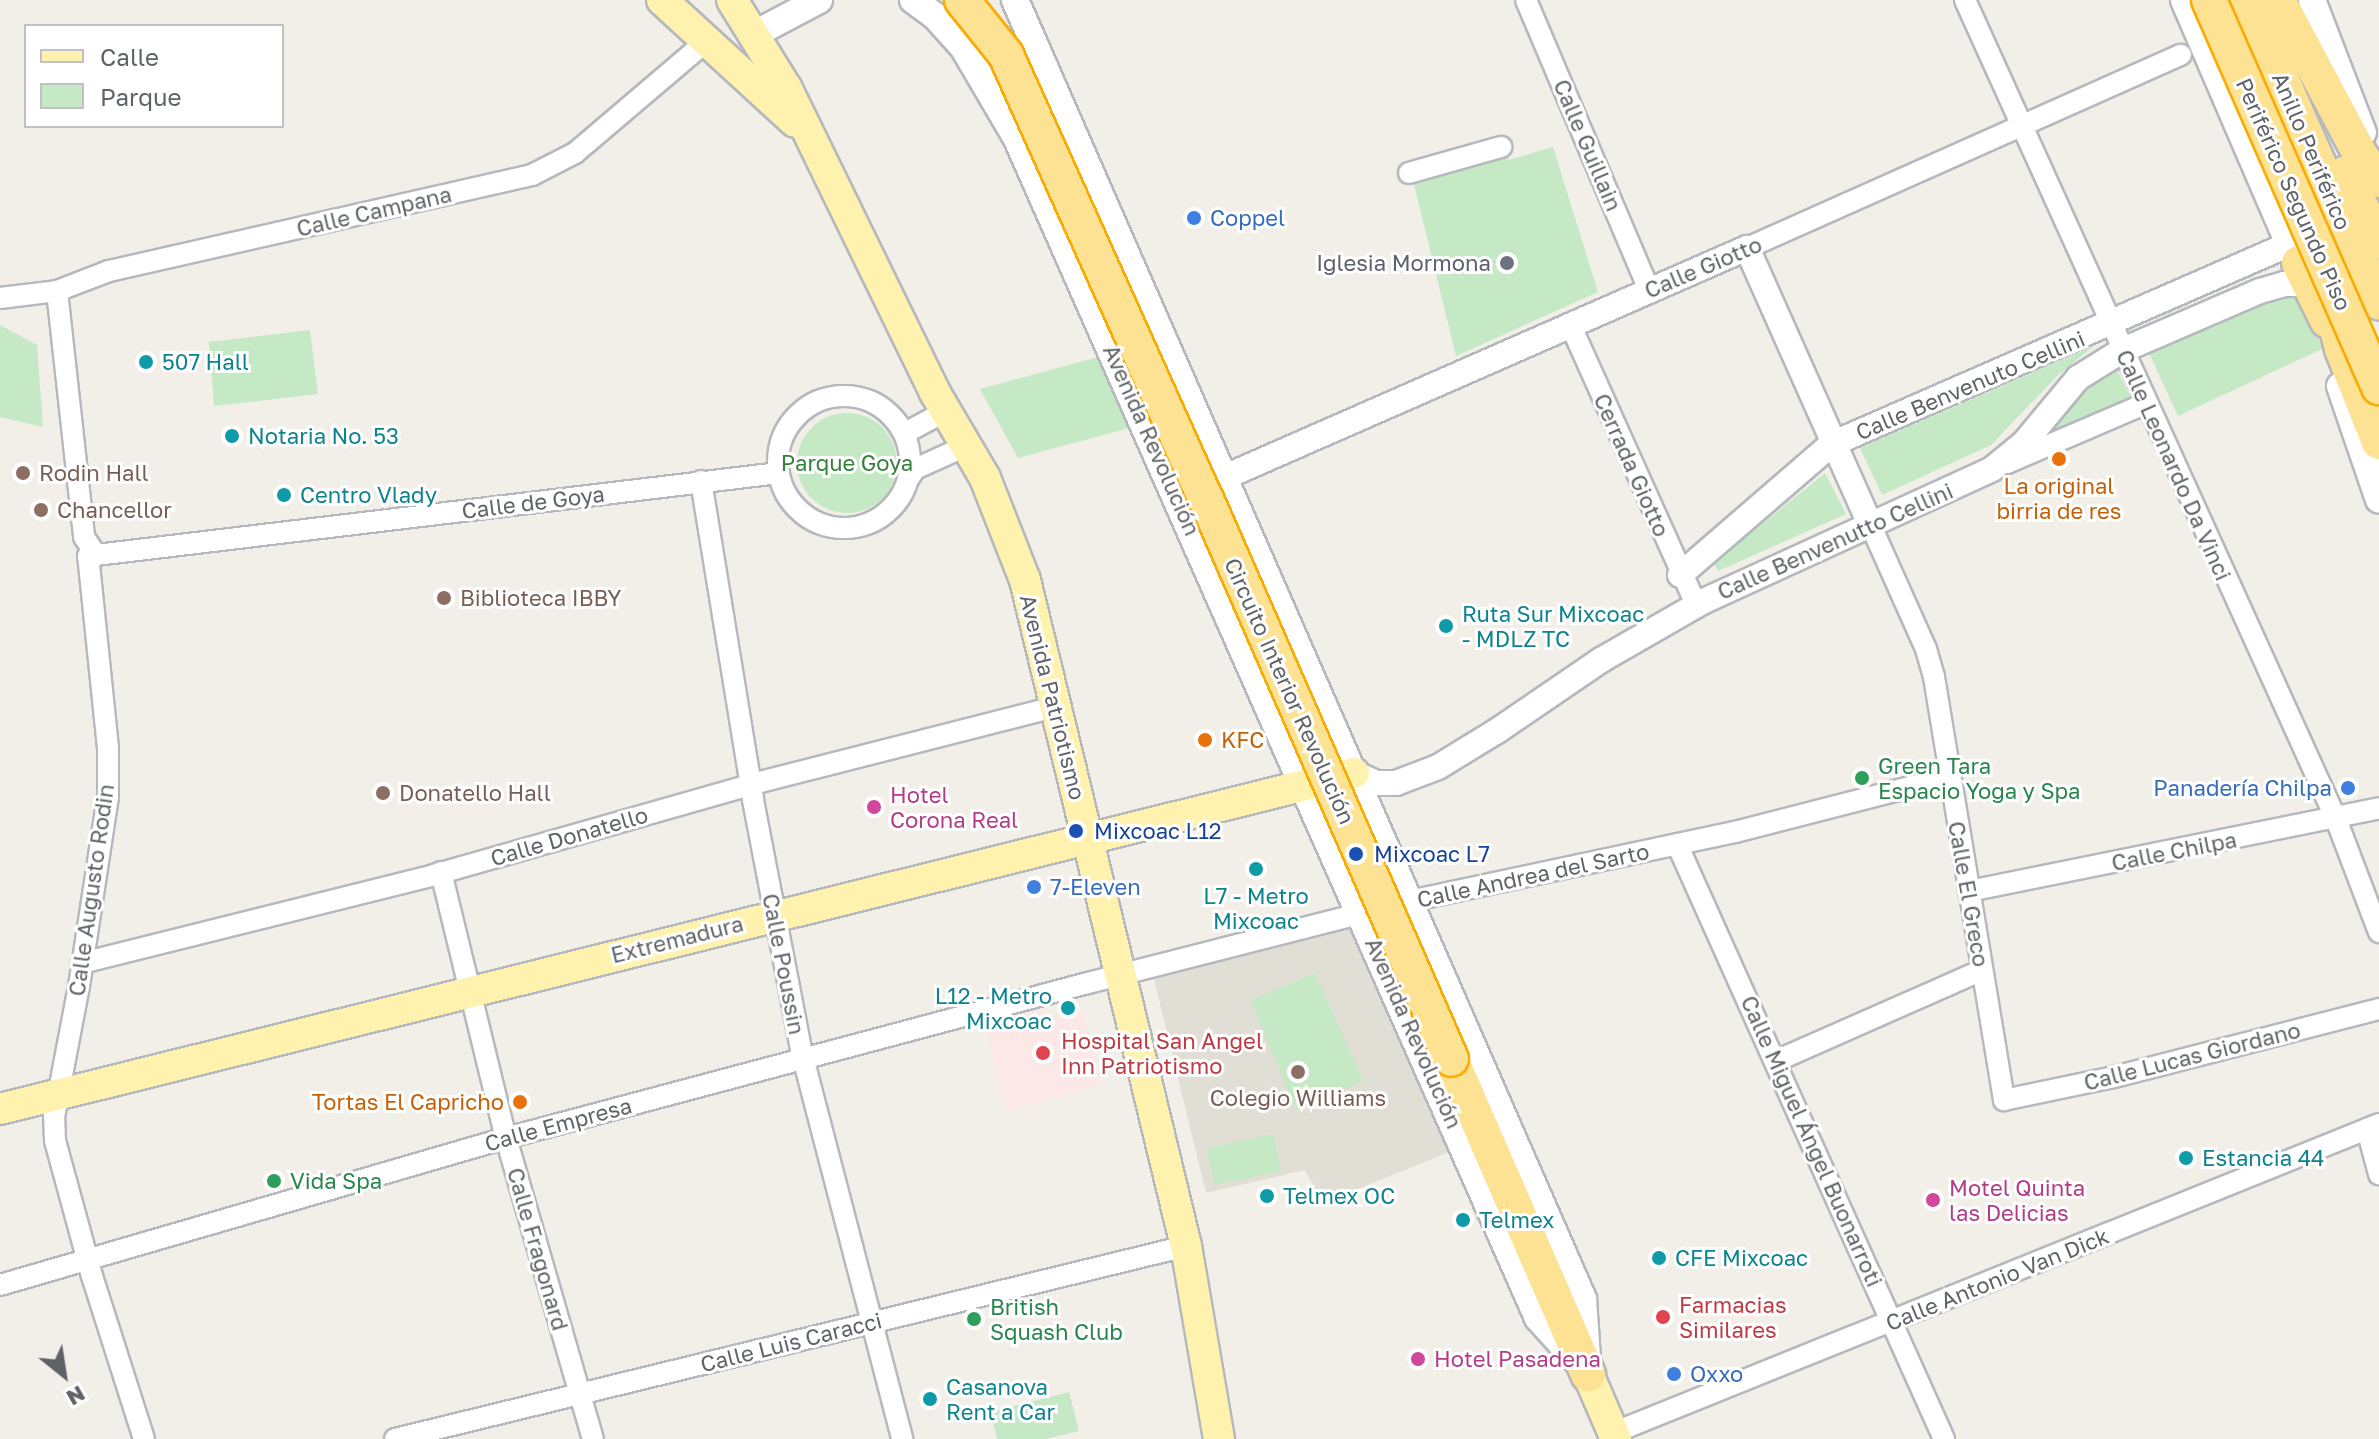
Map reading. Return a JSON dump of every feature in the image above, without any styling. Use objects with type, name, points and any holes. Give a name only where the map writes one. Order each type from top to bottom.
[{"type":"highway","points":[[962,0],[1006,55]]},
{"type":"highway","points":[[985,0],[1006,55]]},
{"type":"highway","name":"Periférico Segundo Piso","points":[[2209,0],[2379,387]]},
{"type":"highway","name":"Anillo Periférico","points":[[2215,0],[2303,258],[2379,369]]},
{"type":"highway","name":"Anillo Periférico","points":[[2247,0],[2379,302]]},
{"type":"highway","points":[[2266,0],[2379,264]]},
{"type":"highway","points":[[2278,0],[2362,158],[2379,180]]},
{"type":"highway","name":"Circuito Interior Revolución","points":[[1006,55],[1206,499],[1588,1374]]},
{"type":"highway","points":[[2320,129],[2379,241]]},
{"type":"highway","points":[[2303,258],[2379,442]]},
{"type":"main road","name":"Avenida Patriotismo","points":[[662,0],[808,135]]},
{"type":"main road","name":"Avenida Patriotismo","points":[[732,0],[766,39],[808,135],[1005,523],[1025,580],[1186,1246],[1219,1439]]},
{"type":"main road","points":[[766,39],[769,0]]},
{"type":"main road","points":[[766,39],[819,0]]},
{"type":"main road","name":"Avenida Revolución","points":[[913,0],[935,16],[963,47],[1017,139],[1305,784],[1538,1318],[1588,1374],[1615,1436]]},
{"type":"main road","name":"Avenida Revolución","points":[[1015,0],[1583,1299],[1588,1374]]},
{"type":"main road","points":[[2184,0],[2303,258],[2379,500]]},
{"type":"main road","points":[[2312,0],[2374,153],[2379,174]]},
{"type":"main road","name":"Extremadura","points":[[0,1109],[1354,773]]},
{"type":"street","name":"Calle Guillain","points":[[1526,0],[1649,290]]},
{"type":"street","name":"Calle Leonardo Da Vinci","points":[[1965,0],[2336,819],[2379,932]]},
{"type":"street","name":"Calle Campana","points":[[0,298],[57,291],[109,271],[543,171],[575,153],[708,40]]},
{"type":"street","name":"Calle Giotto","points":[[1225,477],[2181,55]]},
{"type":"street","points":[[1409,173],[1501,147]]},
{"type":"street","name":"Calle El Greco","points":[[1747,248],[1926,649],[2004,1100]]},
{"type":"street","name":"Calle Benvenuto Cellini","points":[[1680,575],[1832,444],[2110,324],[2303,258]]},
{"type":"street","name":"Calle Benvenutto Cellini","points":[[1354,773],[1376,783],[1396,783],[1438,767],[1601,660],[1696,605],[1992,469],[2024,443],[2078,378],[2123,350],[2260,291],[2284,284],[2303,258]]},
{"type":"street","name":"Calle Augusto Rodin","points":[[57,291],[84,537],[96,555],[88,556],[109,780],[82,963],[54,1117],[55,1141],[144,1439]]},
{"type":"street","name":"Cerrada Giotto","points":[[1570,324],[1696,605]]},
{"type":"street","points":[[909,478],[910,450],[905,433],[890,414],[867,399],[828,398],[804,409],[786,429],[778,454],[784,491],[797,509],[816,522],[839,528],[862,526],[883,516],[899,500],[915,469],[966,446]]},
{"type":"street","points":[[1992,469],[2147,403]]},
{"type":"street","points":[[905,433],[946,411]]},
{"type":"street","name":"Calle de Goya","points":[[96,555],[779,473]]},
{"type":"street","name":"Calle Poussin","points":[[701,481],[751,785],[803,1058],[874,1321],[902,1439]]},
{"type":"street","name":"Calle Donatello","points":[[82,963],[441,872],[751,785],[1055,707]]},
{"type":"street","name":"Calle Andrea del Sarto","points":[[1119,975],[1410,901],[1677,844],[1949,777]]},
{"type":"street","name":"Calle Chilpa","points":[[1969,891],[2379,808]]},
{"type":"street","name":"Calle Miguel Ángel Buonarroti","points":[[1677,844],[1944,1439]]},
{"type":"street","name":"Calle Fragonard","points":[[441,872],[506,1138],[593,1439]]},
{"type":"street","points":[[1776,1061],[1982,970]]},
{"type":"street","name":"Calle Empresa","points":[[0,1285],[506,1138],[1119,975]]},
{"type":"street","name":"Calle Lucas Giordano","points":[[2004,1100],[2128,1073],[2379,1009]]},
{"type":"street","points":[[2373,1126],[2379,1174]]},
{"type":"street","name":"Calle Antonio Van Dick","points":[[1615,1436],[2373,1126]]},
{"type":"street","name":"Calle Luis Caracci","points":[[395,1439],[1186,1246]]},
{"type":"shaded area","name":"Colegio Williams","points":[[1356,927],[1454,1150],[1323,1203],[1305,1170],[1206,1193],[1154,979]]},
{"type":"shaded area","name":"Hospital San Angel Inn Patriotismo","points":[[1046,1008],[1049,1018],[1083,1009],[1102,1085],[1006,1110],[985,1024]]},
{"type":"green space","points":[[1553,147],[1598,292],[1456,356],[1414,184],[1507,156],[1509,160]]},
{"type":"green space","points":[[2298,294],[2309,310],[2322,349],[2178,416],[2148,351],[2265,298]]},
{"type":"green space","points":[[0,325],[37,345],[43,427],[0,417]]},
{"type":"green space","points":[[310,330],[318,394],[214,406],[209,342]]},
{"type":"green space","points":[[2094,346],[2057,376],[1991,445],[1882,495],[1860,448]]},
{"type":"green space","points":[[1102,356],[1136,426],[1018,458],[980,389]]},
{"type":"green space","points":[[2115,366],[2131,398],[2031,439],[2068,399]]},
{"type":"green space","name":"Parque Goya","points":[[847,413],[875,421],[889,435],[897,463],[889,491],[875,505],[847,513],[819,505],[805,491],[797,463],[805,435],[819,421]]},
{"type":"green space","points":[[1825,473],[1846,514],[1718,571],[1714,563]]},
{"type":"green space","points":[[1315,973],[1363,1081],[1297,1110],[1250,1001]]},
{"type":"green space","points":[[1273,1134],[1281,1171],[1215,1185],[1207,1148]]},
{"type":"green space","points":[[1069,1392],[1079,1431],[1046,1439],[997,1439],[991,1412]]},
{"type":"place","name":"Coppel","points":[[1194,218]]},
{"type":"place","name":"Iglesia Mormona","points":[[1507,263]]},
{"type":"place","name":"507 Hall","points":[[146,362]]},
{"type":"place","name":"Notaria No. 53","points":[[232,436]]},
{"type":"place","name":"La original birria de res","points":[[2059,459]]},
{"type":"place","name":"Rodin Hall","points":[[23,473]]},
{"type":"place","name":"Centro Vlady","points":[[284,495]]},
{"type":"place","name":"Chancellor","points":[[41,510]]},
{"type":"place","name":"Biblioteca IBBY","points":[[444,598]]},
{"type":"place","name":"Ruta Sur Mixcoac - MDLZ TC","points":[[1446,626]]},
{"type":"place","name":"KFC","points":[[1205,740]]},
{"type":"place","name":"Green Tara Espacio Yoga y Spa","points":[[1862,778]]},
{"type":"place","name":"Panadería Chilpa","points":[[2348,788]]},
{"type":"place","name":"Donatello Hall","points":[[383,793]]},
{"type":"place","name":"Hotel Corona Real","points":[[874,807]]},
{"type":"place","name":"Mixcoac L12","points":[[1076,831]]},
{"type":"place","name":"Mixcoac L7","points":[[1356,854]]},
{"type":"place","name":"L7 - Metro Mixcoac","points":[[1256,869]]},
{"type":"place","name":"7-Eleven","points":[[1034,887]]},
{"type":"place","name":"L12 - Metro Mixcoac","points":[[1068,1008]]},
{"type":"place","name":"Hospital San Angel Inn Patriotismo","points":[[1043,1053]]},
{"type":"place","name":"Colegio Williams","points":[[1298,1072]]},
{"type":"place","name":"Tortas El Capricho","points":[[520,1102]]},
{"type":"place","name":"Estancia 44","points":[[2186,1158]]},
{"type":"place","name":"Vida Spa","points":[[274,1181]]},
{"type":"place","name":"Telmex OC","points":[[1267,1196]]},
{"type":"place","name":"Motel Quinta las Delicias","points":[[1933,1200]]},
{"type":"place","name":"Telmex","points":[[1463,1220]]},
{"type":"place","name":"CFE Mixcoac","points":[[1659,1258]]},
{"type":"place","name":"Farmacias Similares","points":[[1663,1317]]},
{"type":"place","name":"British Squash Club","points":[[974,1319]]},
{"type":"place","name":"Hotel Pasadena","points":[[1418,1359]]},
{"type":"place","name":"Oxxo","points":[[1674,1374]]},
{"type":"place","name":"Casanova Rent a Car","points":[[930,1399]]}]
